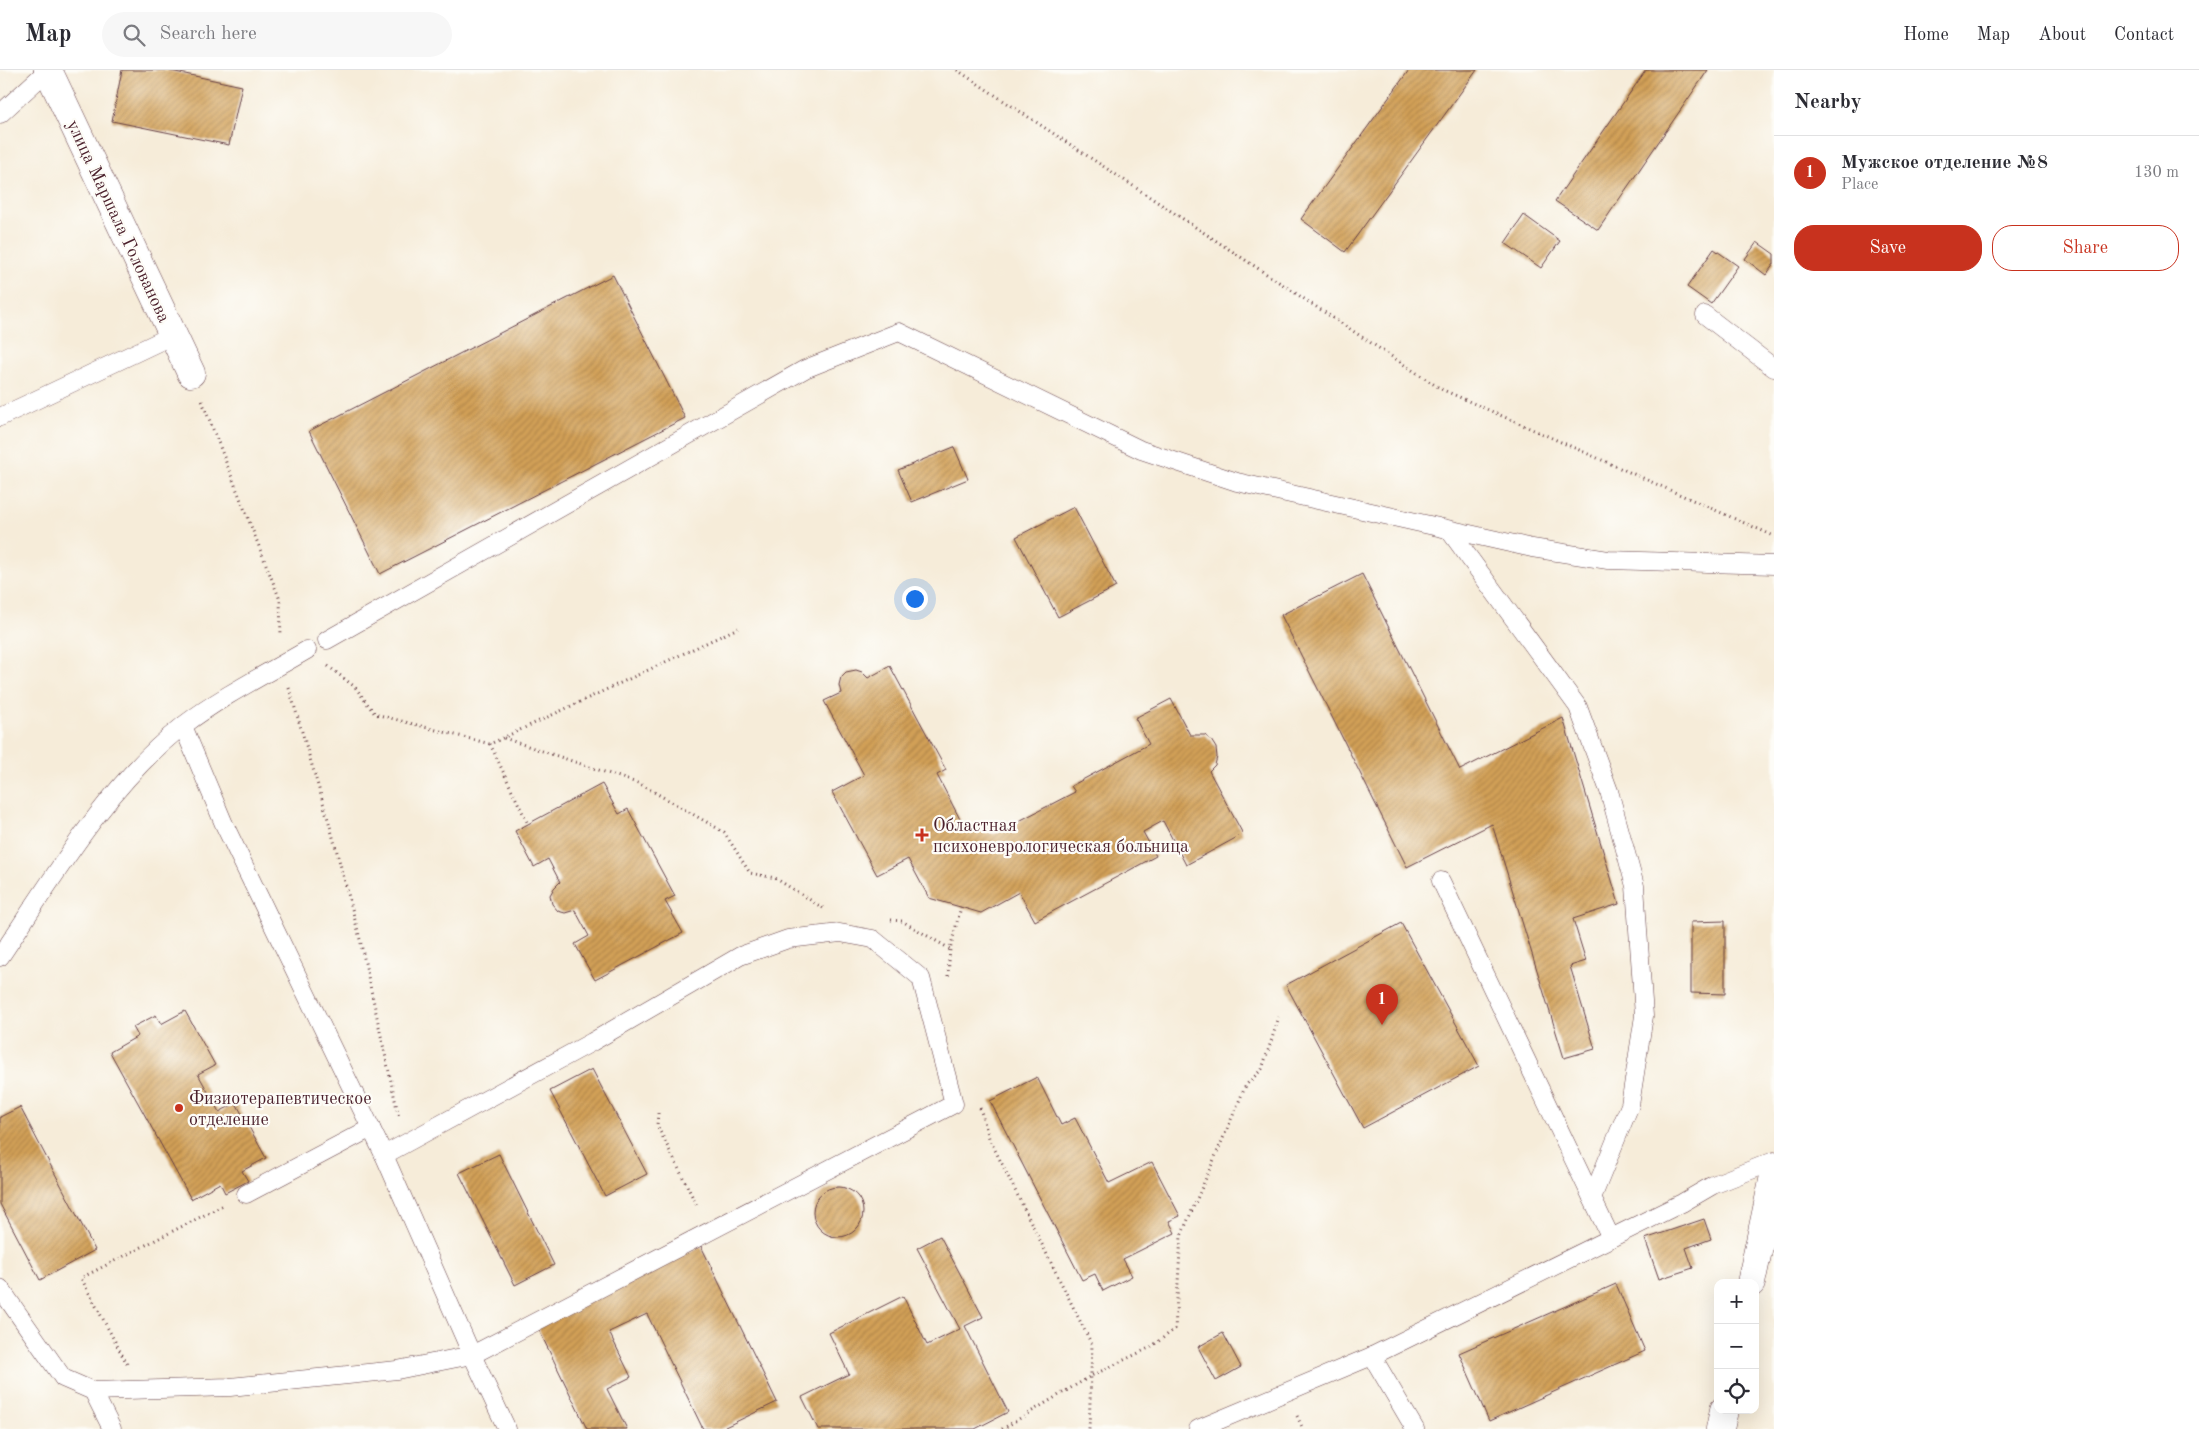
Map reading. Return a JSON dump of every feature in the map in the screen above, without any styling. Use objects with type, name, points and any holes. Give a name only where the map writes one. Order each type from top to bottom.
[{"type":"street","name":"улица Маршала Голованова","points":[[48,70],[191,373]]},
{"type":"street","points":[[1752,1279],[1774,1176]]},
{"type":"street","points":[[1720,1429],[1723,1414]]},
{"type":"lane","points":[[0,114],[48,70]]},
{"type":"lane","points":[[1704,315],[1774,368]]},
{"type":"lane","points":[[327,640],[805,369],[899,332],[1141,450],[1237,482],[1532,548],[1608,560],[1774,564]]},
{"type":"lane","points":[[0,417],[173,336]]},
{"type":"lane","points":[[1449,530],[1578,707],[1609,791],[1636,886],[1644,1016],[1630,1105],[1592,1198]]},
{"type":"lane","points":[[0,957],[78,841],[137,768],[183,726],[238,690],[307,650]]},
{"type":"lane","points":[[183,726],[224,824],[384,1155],[472,1355],[507,1429]]},
{"type":"lane","points":[[1441,881],[1611,1238]]},
{"type":"lane","points":[[0,1288],[63,1378],[93,1391],[230,1386],[397,1370],[472,1355],[954,1104],[921,978],[873,940],[840,933],[788,939],[740,956],[592,1042],[384,1155]]},
{"type":"lane","points":[[246,1194],[371,1128]]},
{"type":"lane","points":[[1198,1429],[1372,1356],[1611,1238],[1713,1185],[1774,1161]]},
{"type":"lane","points":[[1372,1356],[1415,1429]]},
{"type":"lane","points":[[93,1391],[112,1429]]},
{"type":"path","points":[[957,70],[1441,389],[1774,536]]},
{"type":"path","points":[[191,373],[280,600],[282,665],[330,826],[359,935],[404,1143]]},
{"type":"path","points":[[307,650],[355,687],[376,714],[490,744],[738,628]]},
{"type":"path","points":[[504,738],[640,784],[724,832],[750,873],[775,878],[827,911]]},
{"type":"path","points":[[490,744],[528,824]]},
{"type":"path","points":[[948,981],[950,949],[961,907]]},
{"type":"path","points":[[883,919],[902,921],[950,949]]},
{"type":"path","points":[[1002,1429],[1091,1376],[1152,1347],[1174,1329],[1181,1236],[1246,1086],[1262,1069],[1279,1017]]},
{"type":"path","points":[[979,1103],[989,1138],[1092,1345],[1089,1429]]},
{"type":"path","points":[[658,1113],[657,1125],[704,1220],[712,1229]]},
{"type":"path","points":[[140,1389],[81,1278],[246,1194]]},
{"type":"building","points":[[122,70],[166,70],[242,86],[229,145],[112,121]]},
{"type":"building","points":[[1409,70],[1477,70],[1345,252],[1301,219]]},
{"type":"building","points":[[1646,70],[1708,70],[1598,230],[1555,201]]},
{"type":"building","points":[[1524,215],[1560,241],[1541,268],[1505,243]]},
{"type":"building","points":[[1757,242],[1774,254],[1774,264],[1766,275],[1745,259]]},
{"type":"building","points":[[1714,249],[1738,266],[1711,304],[1687,287]]},
{"type":"building","points":[[613,275],[685,418],[380,574],[309,431]]},
{"type":"building","points":[[954,447],[968,479],[912,502],[898,470]]},
{"type":"building","points":[[1074,507],[1116,587],[1058,617],[1016,537]]},
{"type":"building","points":[[1362,574],[1460,770],[1563,718],[1619,904],[1573,919],[1586,961],[1570,966],[1595,1049],[1564,1058],[1492,824],[1407,867],[1281,615]]},
{"type":"building","points":[[890,666],[946,770],[937,775],[963,825],[994,834],[1075,792],[1071,786],[1149,744],[1135,718],[1171,699],[1190,735],[1205,735],[1216,748],[1217,757],[1215,765],[1209,771],[1243,834],[1186,865],[1163,821],[1143,832],[1156,856],[1035,921],[1019,892],[981,913],[929,898],[908,859],[877,875],[832,792],[864,775],[824,701],[841,693],[839,685],[841,677],[846,672],[856,670],[862,672],[868,678]]},
{"type":"building","points":[[602,784],[619,814],[628,809],[675,896],[665,901],[683,933],[595,980],[575,944],[589,936],[575,910],[565,913],[558,911],[552,904],[550,895],[560,882],[548,859],[534,867],[515,831]]},
{"type":"building","points":[[1725,921],[1725,994],[1691,993],[1691,922]]},
{"type":"building","points":[[1401,923],[1479,1066],[1363,1128],[1286,985]]},
{"type":"building","name":"Физиотерапевтическое отделение","points":[[185,1011],[215,1065],[198,1074],[219,1112],[236,1103],[266,1158],[242,1171],[248,1181],[225,1193],[220,1183],[191,1199],[110,1052],[138,1036],[133,1027],[156,1015],[161,1024]]},
{"type":"building","points":[[592,1069],[647,1174],[605,1196],[550,1091]]},
{"type":"building","points":[[1037,1077],[1061,1125],[1075,1118],[1109,1183],[1152,1162],[1180,1216],[1169,1221],[1175,1233],[1123,1259],[1132,1276],[1103,1291],[1095,1274],[1082,1280],[990,1101]]},
{"type":"building","points":[[20,1107],[95,1250],[40,1280],[0,1204],[0,1117]]},
{"type":"building","points":[[499,1154],[554,1265],[515,1285],[459,1173]]},
{"type":"building","points":[[833,1187],[843,1187],[856,1194],[863,1207],[863,1217],[856,1230],[843,1237],[833,1237],[824,1233],[817,1226],[813,1217],[813,1207],[817,1198],[824,1191]]},
{"type":"building","points":[[1704,1219],[1711,1239],[1686,1248],[1693,1268],[1659,1279],[1645,1239]]},
{"type":"building","points":[[940,1236],[983,1317],[965,1326],[1008,1412],[975,1429],[818,1429],[802,1397],[849,1374],[829,1333],[903,1296],[927,1345],[960,1329],[917,1248]]},
{"type":"building","points":[[701,1246],[777,1402],[721,1429],[703,1429],[647,1314],[609,1332],[631,1377],[607,1389],[627,1429],[587,1429],[537,1326]]},
{"type":"building","points":[[1616,1284],[1645,1351],[1489,1421],[1459,1353]]},
{"type":"building","points":[[1223,1333],[1241,1367],[1216,1381],[1198,1347]]},
{"type":"place","name":"Областная психоневрологическая больница","points":[[922,835]]},
{"type":"place","name":"Мужское отделение №8","points":[[1382,1025]]},
{"type":"place","name":"Физиотерапевтическое отделение","points":[[179,1108]]}]
